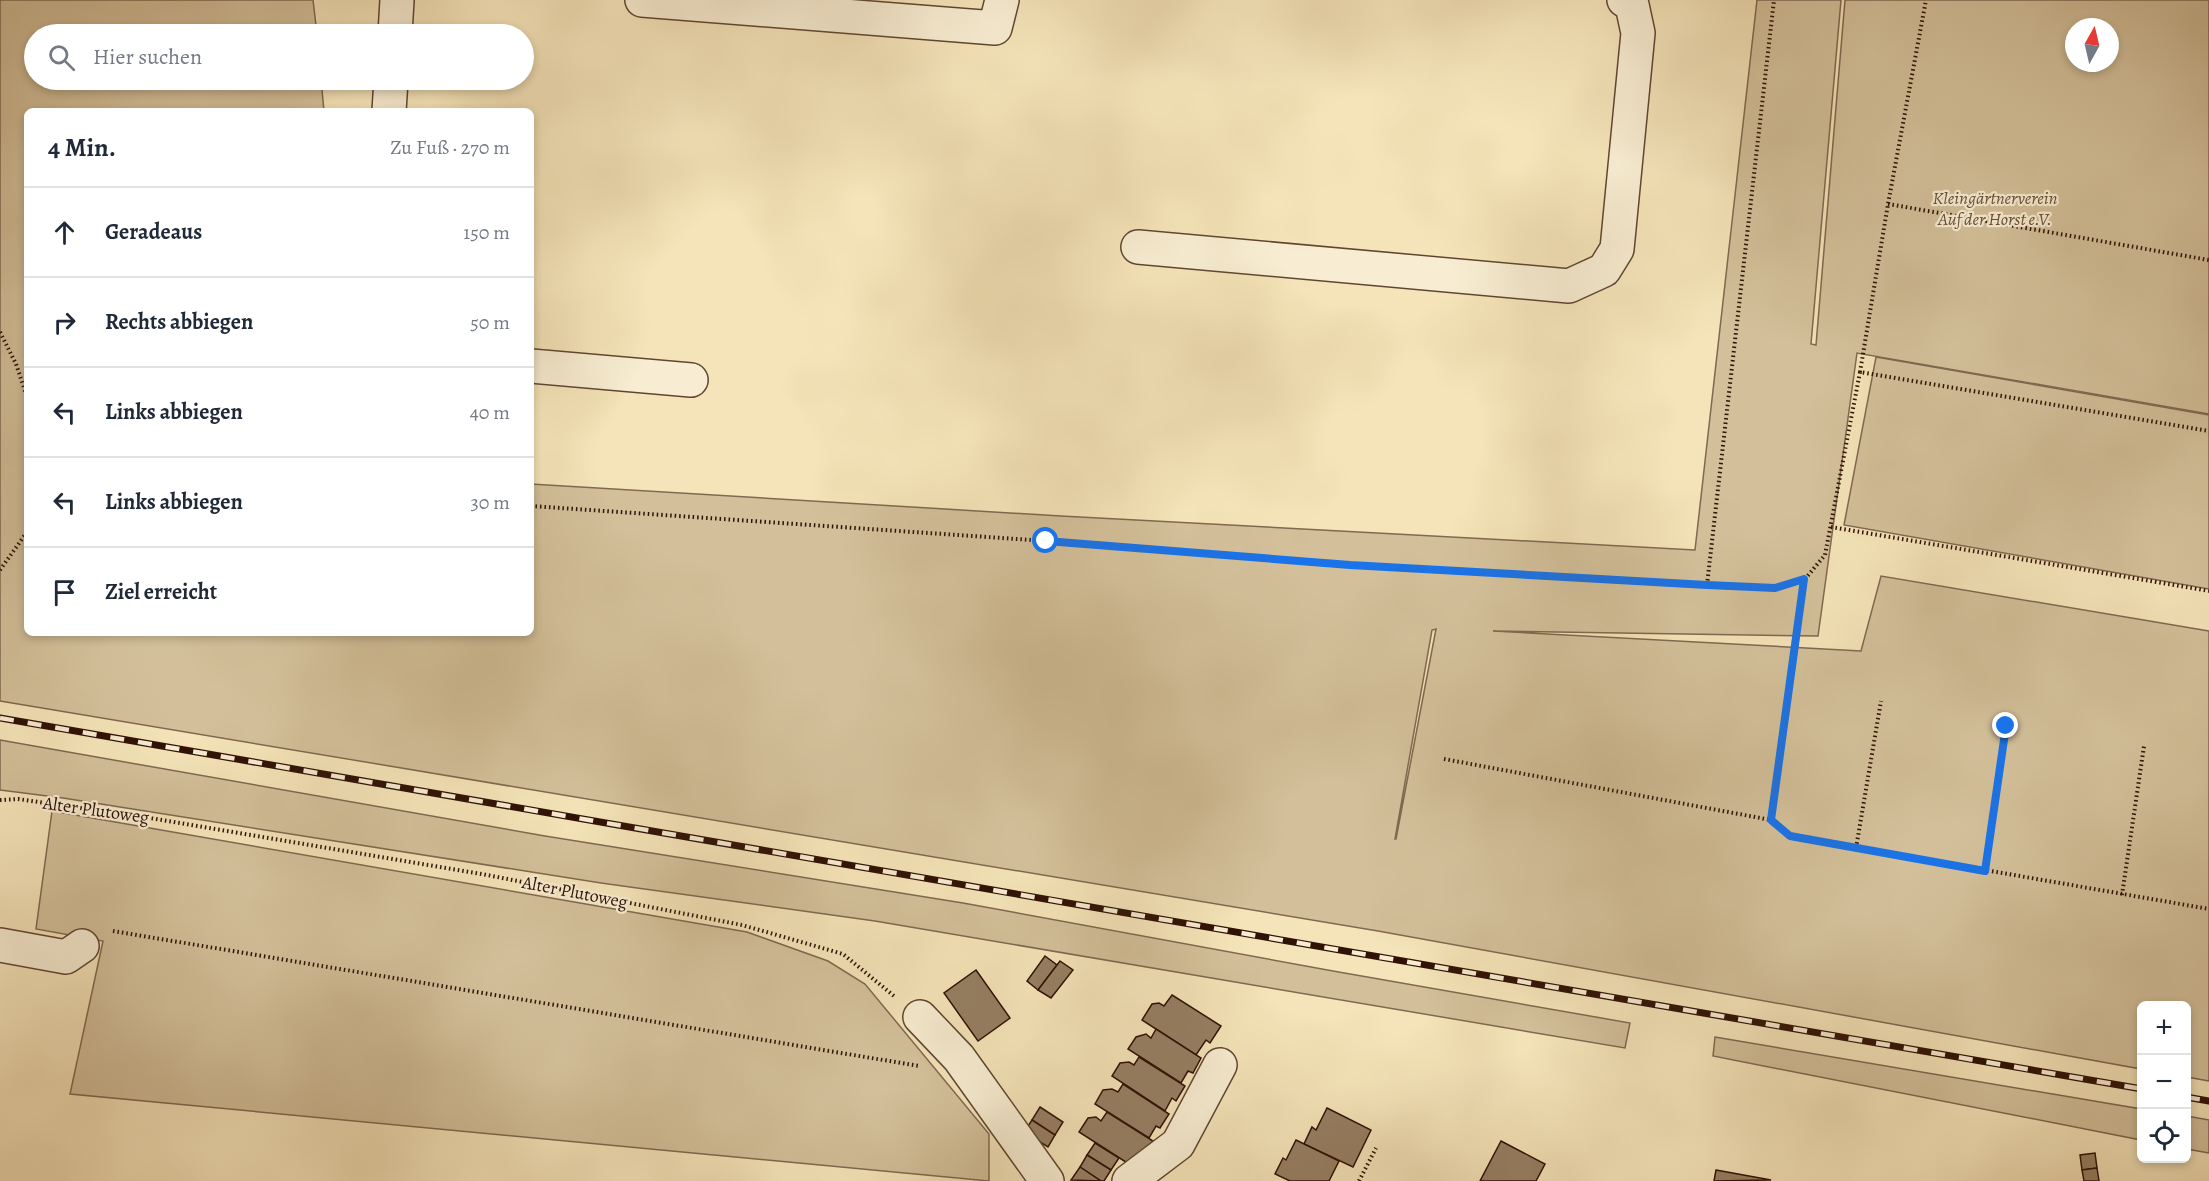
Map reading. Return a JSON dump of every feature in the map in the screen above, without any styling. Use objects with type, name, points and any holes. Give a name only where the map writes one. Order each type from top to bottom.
[{"type":"street","points":[[396,24],[397,0]]},
{"type":"street","points":[[642,0],[995,28],[1002,0]]},
{"type":"street","points":[[1138,247],[1569,286],[1604,270],[1617,249],[1638,33],[1632,5],[1624,0]]},
{"type":"street","points":[[389,108],[391,90]]},
{"type":"street","points":[[534,366],[691,380]]},
{"type":"street","points":[[0,945],[66,957],[82,946]]},
{"type":"street","points":[[920,1017],[959,1058],[1047,1181]]},
{"type":"street","points":[[1129,1181],[1178,1144],[1220,1065]]},
{"type":"path","points":[[1707,585],[1774,0]]},
{"type":"path","points":[[534,506],[1046,541],[1350,565],[1775,588],[1804,579],[1825,555],[1831,527],[1926,0]]},
{"type":"path","points":[[1888,204],[2209,260]]},
{"type":"path","points":[[0,332],[16,364],[24,388]]},
{"type":"path","points":[[1860,372],[2209,431]]},
{"type":"path","points":[[1831,527],[2209,591]]},
{"type":"path","points":[[0,570],[24,536]]},
{"type":"path","points":[[1771,820],[1804,579]]},
{"type":"path","points":[[1856,848],[1881,701]]},
{"type":"path","points":[[1985,871],[2006,726]]},
{"type":"path","points":[[2122,895],[2144,746]]},
{"type":"path","points":[[1444,759],[1771,820],[1790,836],[2209,909]]},
{"type":"path","name":"Alter Plutoweg","points":[[0,800],[18,799],[156,819],[482,874],[742,925],[843,954],[920,1017]]},
{"type":"path","points":[[82,946],[103,930],[933,1069],[959,1058]]},
{"type":"path","points":[[1359,1181],[1376,1148]]},
{"type":"green space","name":"Kleingärtnerverein Auf der Horst e.V.","points":[[0,0],[313,0],[316,24],[24,24],[24,90],[322,90],[324,108],[24,108],[24,636],[534,636],[534,484],[1061,516],[1695,550],[1757,0],[1841,0],[1811,344],[1816,345],[1845,0],[2209,0],[2209,414],[1857,353],[1818,636],[1493,631],[1861,651],[1881,576],[2209,631],[2209,1081],[2191,1078],[2191,1001],[2137,1001],[2137,1068],[1378,931],[0,701]],"holes":[[[1436,629],[1396,839],[1432,630]]]},
{"type":"green space","points":[[1876,357],[2209,415],[2209,589],[1844,525]]},
{"type":"green space","points":[[0,740],[545,836],[963,903],[1630,1023],[1625,1048],[875,921],[601,883],[0,790]]},
{"type":"green space","points":[[52,811],[747,932],[828,961],[865,984],[989,1134],[989,1181],[70,1094],[103,941],[36,929]]},
{"type":"green space","points":[[1715,1037],[2137,1108],[2137,1139],[1713,1056]]},
{"type":"green space","points":[[2191,1117],[2209,1120],[2209,1153],[2191,1150]]},
{"type":"building","points":[[1045,956],[1057,965],[1038,990],[1027,981]]},
{"type":"building","points":[[1060,961],[1073,970],[1051,998],[1038,990]]},
{"type":"building","points":[[976,970],[1010,1018],[978,1041],[944,993]]},
{"type":"building","points":[[1172,995],[1221,1026],[1210,1043],[1206,1040],[1196,1055],[1142,1020],[1152,1004],[1159,1003],[1164,1006]]},
{"type":"building","points":[[1156,1029],[1201,1058],[1193,1073],[1188,1071],[1181,1083],[1128,1049],[1136,1037],[1146,1034],[1151,1038]]},
{"type":"building","points":[[1139,1057],[1185,1086],[1176,1101],[1172,1098],[1165,1111],[1112,1076],[1120,1063],[1129,1062],[1134,1065]]},
{"type":"building","points":[[1123,1084],[1169,1114],[1160,1128],[1156,1126],[1149,1138],[1095,1104],[1103,1090],[1112,1089],[1118,1092]]},
{"type":"building","points":[[1040,1107],[1063,1122],[1055,1135],[1032,1120]]},
{"type":"building","points":[[1327,1108],[1371,1130],[1353,1167],[1304,1144],[1312,1127],[1316,1130]]},
{"type":"building","points":[[1107,1112],[1153,1141],[1144,1155],[1132,1166],[1079,1132],[1088,1118],[1096,1117],[1101,1121]]},
{"type":"building","points":[[1032,1120],[1055,1135],[1048,1147],[1024,1132]]},
{"type":"building","points":[[1296,1140],[1339,1161],[1329,1181],[1290,1181],[1275,1174],[1283,1158],[1286,1160]]},
{"type":"building","points":[[1501,1141],[1545,1164],[1536,1181],[1480,1181]]},
{"type":"building","points":[[1095,1143],[1119,1158],[1111,1170],[1087,1155]]},
{"type":"building","points":[[2095,1153],[2097,1168],[2082,1170],[2080,1155]]},
{"type":"building","points":[[1087,1155],[1111,1170],[1104,1181],[1080,1167]]},
{"type":"building","points":[[1080,1167],[1101,1181],[1071,1180]]},
{"type":"building","points":[[2097,1168],[2099,1181],[2084,1181],[2082,1170]]},
{"type":"building","points":[[1716,1170],[1771,1180],[1714,1181]]},
{"type":"railway","points":[[0,718],[2137,1088]]},
{"type":"railway","points":[[2191,1098],[2209,1101]]},
{"type":"route","points":[[1046,541],[1350,565],[1707,585],[1775,588],[1804,579],[1771,820],[1790,836],[1985,871],[2006,726]]}]
